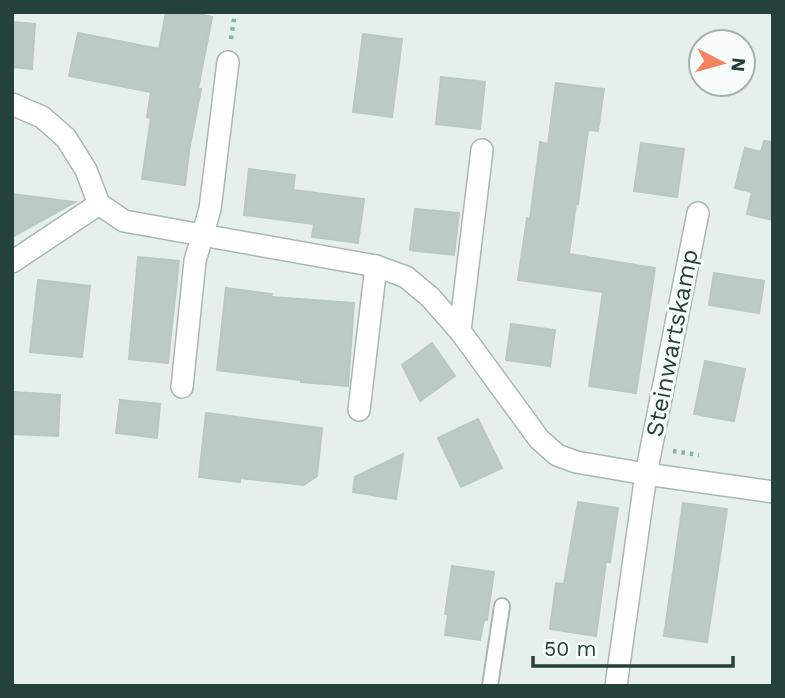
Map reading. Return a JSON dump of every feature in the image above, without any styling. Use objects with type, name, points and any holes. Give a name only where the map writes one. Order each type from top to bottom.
[{"type":"street","points":[[182,387],[195,261],[210,209],[228,62]]},
{"type":"street","points":[[12,104],[42,117],[66,138],[86,170],[99,204],[124,220],[376,265],[406,277],[430,297],[460,331],[539,439],[558,455],[646,474],[773,492]]},
{"type":"street","points":[[460,331],[482,150]]},
{"type":"street","points":[[12,262],[99,204]]},
{"type":"street","name":"Steinwartskamp","points":[[616,686],[646,474],[698,213]]},
{"type":"street","points":[[359,410],[376,265]]},
{"type":"lane","points":[[490,686],[502,607]]},
{"type":"building","points":[[166,12],[190,12],[212,17],[198,89],[201,89],[185,185],[142,179],[151,118],[147,117],[151,92],[69,76],[78,33],[159,49]]},
{"type":"building","points":[[12,22],[35,24],[32,69],[12,67]]},
{"type":"building","points":[[363,34],[402,39],[392,117],[353,112]]},
{"type":"building","points":[[441,77],[485,82],[480,129],[436,124]]},
{"type":"building","points":[[556,83],[604,89],[598,131],[588,130],[569,254],[655,268],[636,393],[589,386],[603,292],[518,280],[527,218],[530,219],[540,142],[548,144]]},
{"type":"building","points":[[764,141],[773,142],[773,220],[747,214],[752,192],[735,188],[745,148],[761,152]]},
{"type":"building","points":[[641,143],[684,149],[677,197],[634,191]]},
{"type":"building","points":[[249,169],[295,175],[293,190],[364,199],[358,243],[312,237],[314,224],[244,215]]},
{"type":"building","points":[[12,194],[75,202],[12,237]]},
{"type":"building","points":[[415,209],[459,213],[454,255],[410,250]]},
{"type":"building","points":[[138,257],[179,261],[168,363],[129,359]]},
{"type":"building","points":[[714,273],[764,281],[759,313],[709,305]]},
{"type":"building","points":[[38,280],[90,286],[82,357],[30,352]]},
{"type":"building","points":[[226,288],[272,294],[271,297],[354,303],[348,386],[217,370]]},
{"type":"building","points":[[511,324],[555,330],[550,366],[506,360]]},
{"type":"building","points":[[432,343],[455,376],[420,401],[402,365]]},
{"type":"building","points":[[705,361],[745,369],[734,421],[694,414]]},
{"type":"building","points":[[12,392],[60,395],[58,436],[12,434]]},
{"type":"building","points":[[120,400],[160,404],[157,438],[116,433]]},
{"type":"building","points":[[206,413],[322,428],[317,476],[304,485],[240,478],[240,482],[199,477]]},
{"type":"building","points":[[478,419],[502,468],[461,487],[438,438]]},
{"type":"building","points":[[403,454],[396,499],[353,492],[355,477]]},
{"type":"building","points":[[578,502],[618,508],[610,562],[606,562],[596,636],[550,629],[556,583],[564,584]]},
{"type":"building","points":[[683,503],[727,509],[707,642],[664,636]]},
{"type":"building","points":[[452,566],[494,572],[487,620],[484,620],[480,640],[445,635],[448,615],[445,614]]}]
